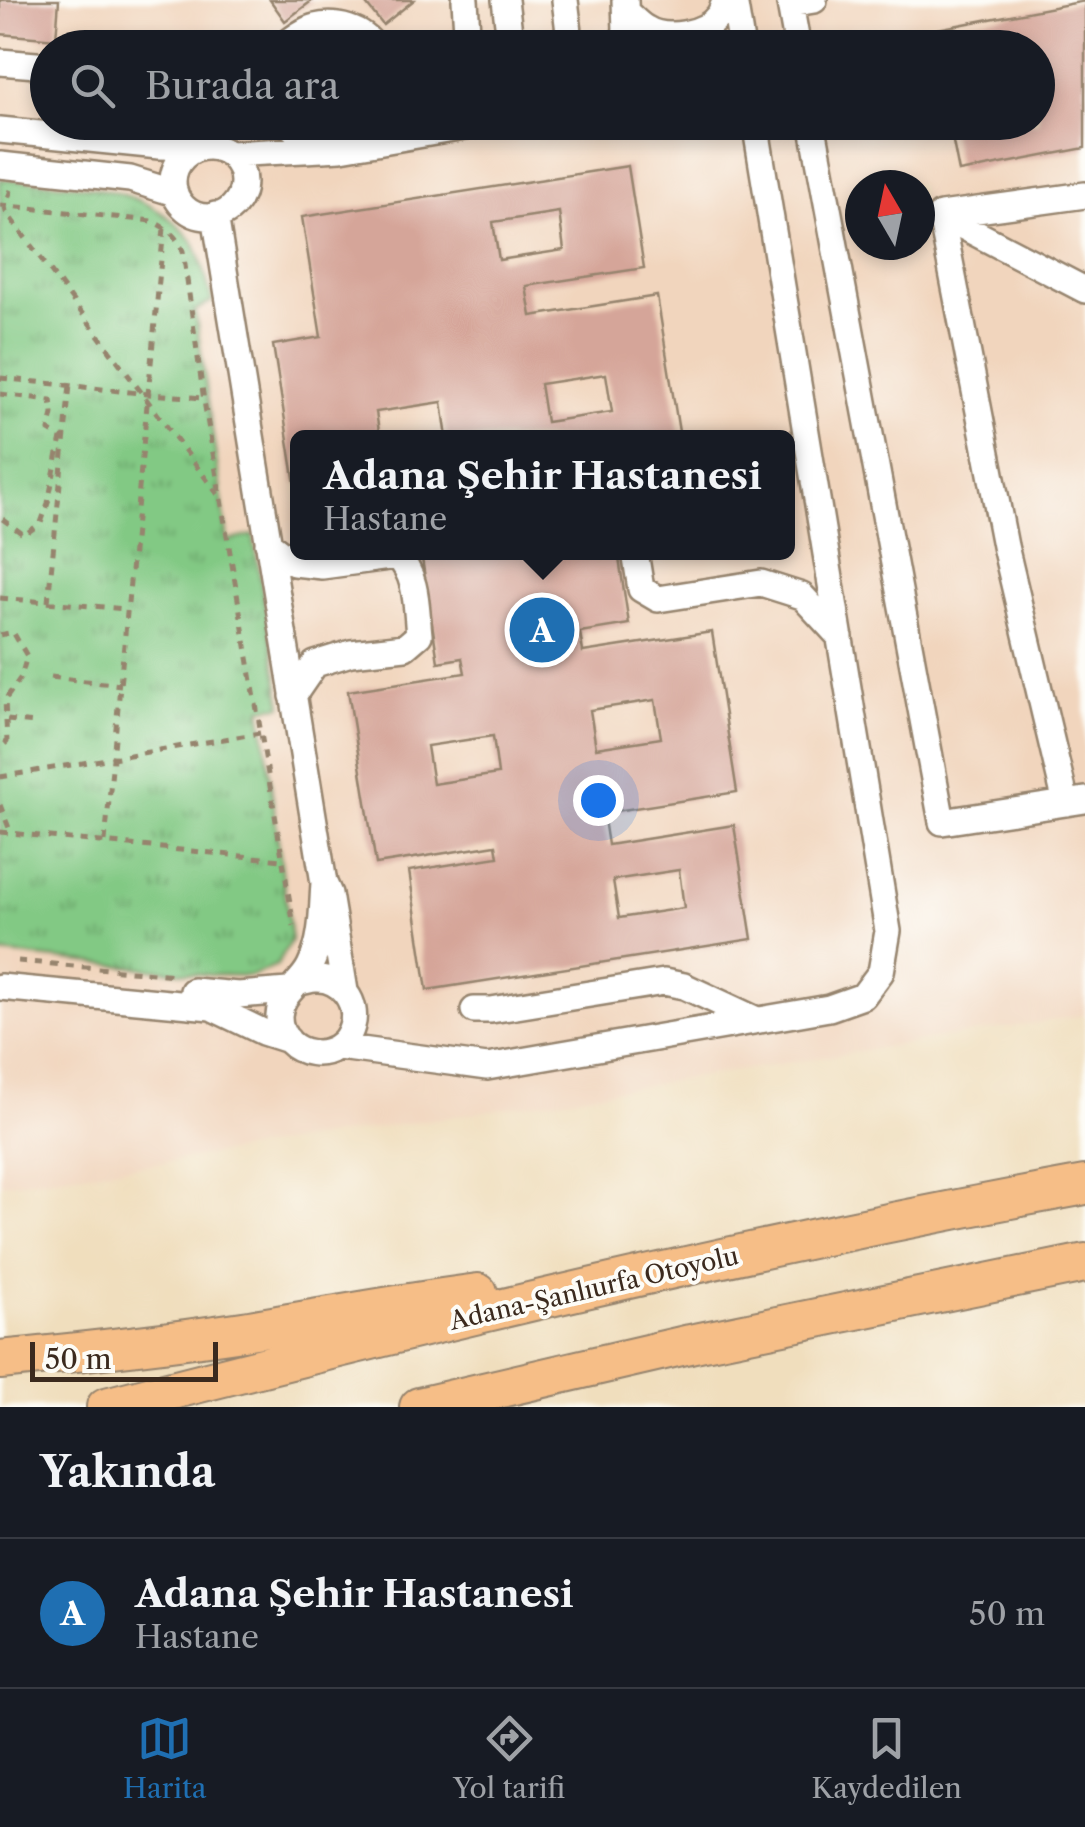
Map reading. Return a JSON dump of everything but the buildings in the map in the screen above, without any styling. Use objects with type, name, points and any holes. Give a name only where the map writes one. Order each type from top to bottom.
[{"type":"highway","name":"Adana-Şanlıurfa Otoyolu","points":[[106,1407],[284,1360],[674,1268],[1085,1185]]},
{"type":"highway","points":[[418,1407],[690,1344],[1085,1263]]},
{"type":"highway","points":[[0,1360],[225,1333],[405,1302],[674,1268]]},
{"type":"street","points":[[465,0],[467,30]]},
{"type":"street","points":[[505,0],[509,30]]},
{"type":"street","points":[[565,0],[569,30]]},
{"type":"street","points":[[698,30],[706,28],[719,15],[726,0]]},
{"type":"street","points":[[734,0],[739,30]]},
{"type":"street","points":[[795,30],[790,4],[814,0]]},
{"type":"street","points":[[626,6],[647,30]]},
{"type":"street","points":[[307,30],[343,26],[351,30]]},
{"type":"street","points":[[0,62],[30,64]]},
{"type":"street","points":[[0,130],[30,133]]},
{"type":"street","points":[[99,140],[216,147],[229,154],[239,164],[244,178],[242,192],[234,205],[215,216],[194,214],[174,193],[173,178],[178,164],[188,153],[201,148]]},
{"type":"street","points":[[154,140],[159,146]]},
{"type":"street","points":[[315,140],[333,149]]},
{"type":"street","points":[[333,149],[347,140]]},
{"type":"street","points":[[229,154],[333,149],[386,140]]},
{"type":"street","points":[[339,1047],[486,1068],[830,1008],[863,996],[881,972],[888,932],[758,140]]},
{"type":"street","points":[[815,140],[942,822],[1075,802],[1006,546],[940,215]]},
{"type":"street","points":[[8,166],[130,179],[174,193]]},
{"type":"street","points":[[940,215],[1085,196]]},
{"type":"street","points":[[940,215],[1085,290]]},
{"type":"street","points":[[10,968],[225,994],[295,987],[316,979],[332,982],[352,1004],[354,1020],[350,1035],[339,1047],[309,1054],[294,1047],[279,1021],[280,1005],[295,987],[318,947],[324,883],[215,216]]},
{"type":"street","points":[[795,447],[806,430]]},
{"type":"street","points":[[268,543],[290,560]]},
{"type":"street","points":[[290,560],[322,566],[367,560]]},
{"type":"street","points":[[293,696],[315,664],[351,653],[405,647],[419,635],[414,586],[401,560]]},
{"type":"street","points":[[636,560],[641,589],[658,599],[760,583],[802,596],[840,637]]},
{"type":"street","points":[[324,883],[344,991]]},
{"type":"street","points":[[474,1010],[664,982],[684,986],[757,1020]]},
{"type":"street","points":[[0,987],[211,1007],[288,1040]]},
{"type":"path","points":[[8,166],[2,206],[220,498]]},
{"type":"path","points":[[2,206],[152,221],[178,239],[297,934]]},
{"type":"path","points":[[105,842],[164,227]]},
{"type":"path","points":[[0,378],[204,398]]},
{"type":"path","points":[[48,602],[70,385]]},
{"type":"path","points":[[0,394],[51,400],[54,414],[49,430],[61,438],[40,523],[24,535],[0,517]]},
{"type":"path","points":[[0,598],[127,610]]},
{"type":"path","points":[[0,636],[13,632],[27,656],[21,677],[4,700],[8,742],[0,748]]},
{"type":"path","points":[[52,678],[120,686]]},
{"type":"path","points":[[7,720],[36,722]]},
{"type":"path","points":[[0,777],[260,733]]},
{"type":"path","points":[[0,804],[11,833]]},
{"type":"path","points":[[0,832],[282,860]]},
{"type":"path","points":[[10,968],[191,977]]},
{"type":"shaded area","points":[[0,0],[1085,0],[1085,1015],[160,1163],[0,1184]]},
{"type":"green space","points":[[0,179],[79,185],[129,197],[174,222],[193,242],[202,262],[212,301],[195,311],[228,541],[253,535],[282,706],[261,708],[291,940],[277,965],[251,976],[0,953]]},
{"type":"place","name":"Adana Şehir Hastanesi","points":[[542,630]]}]
